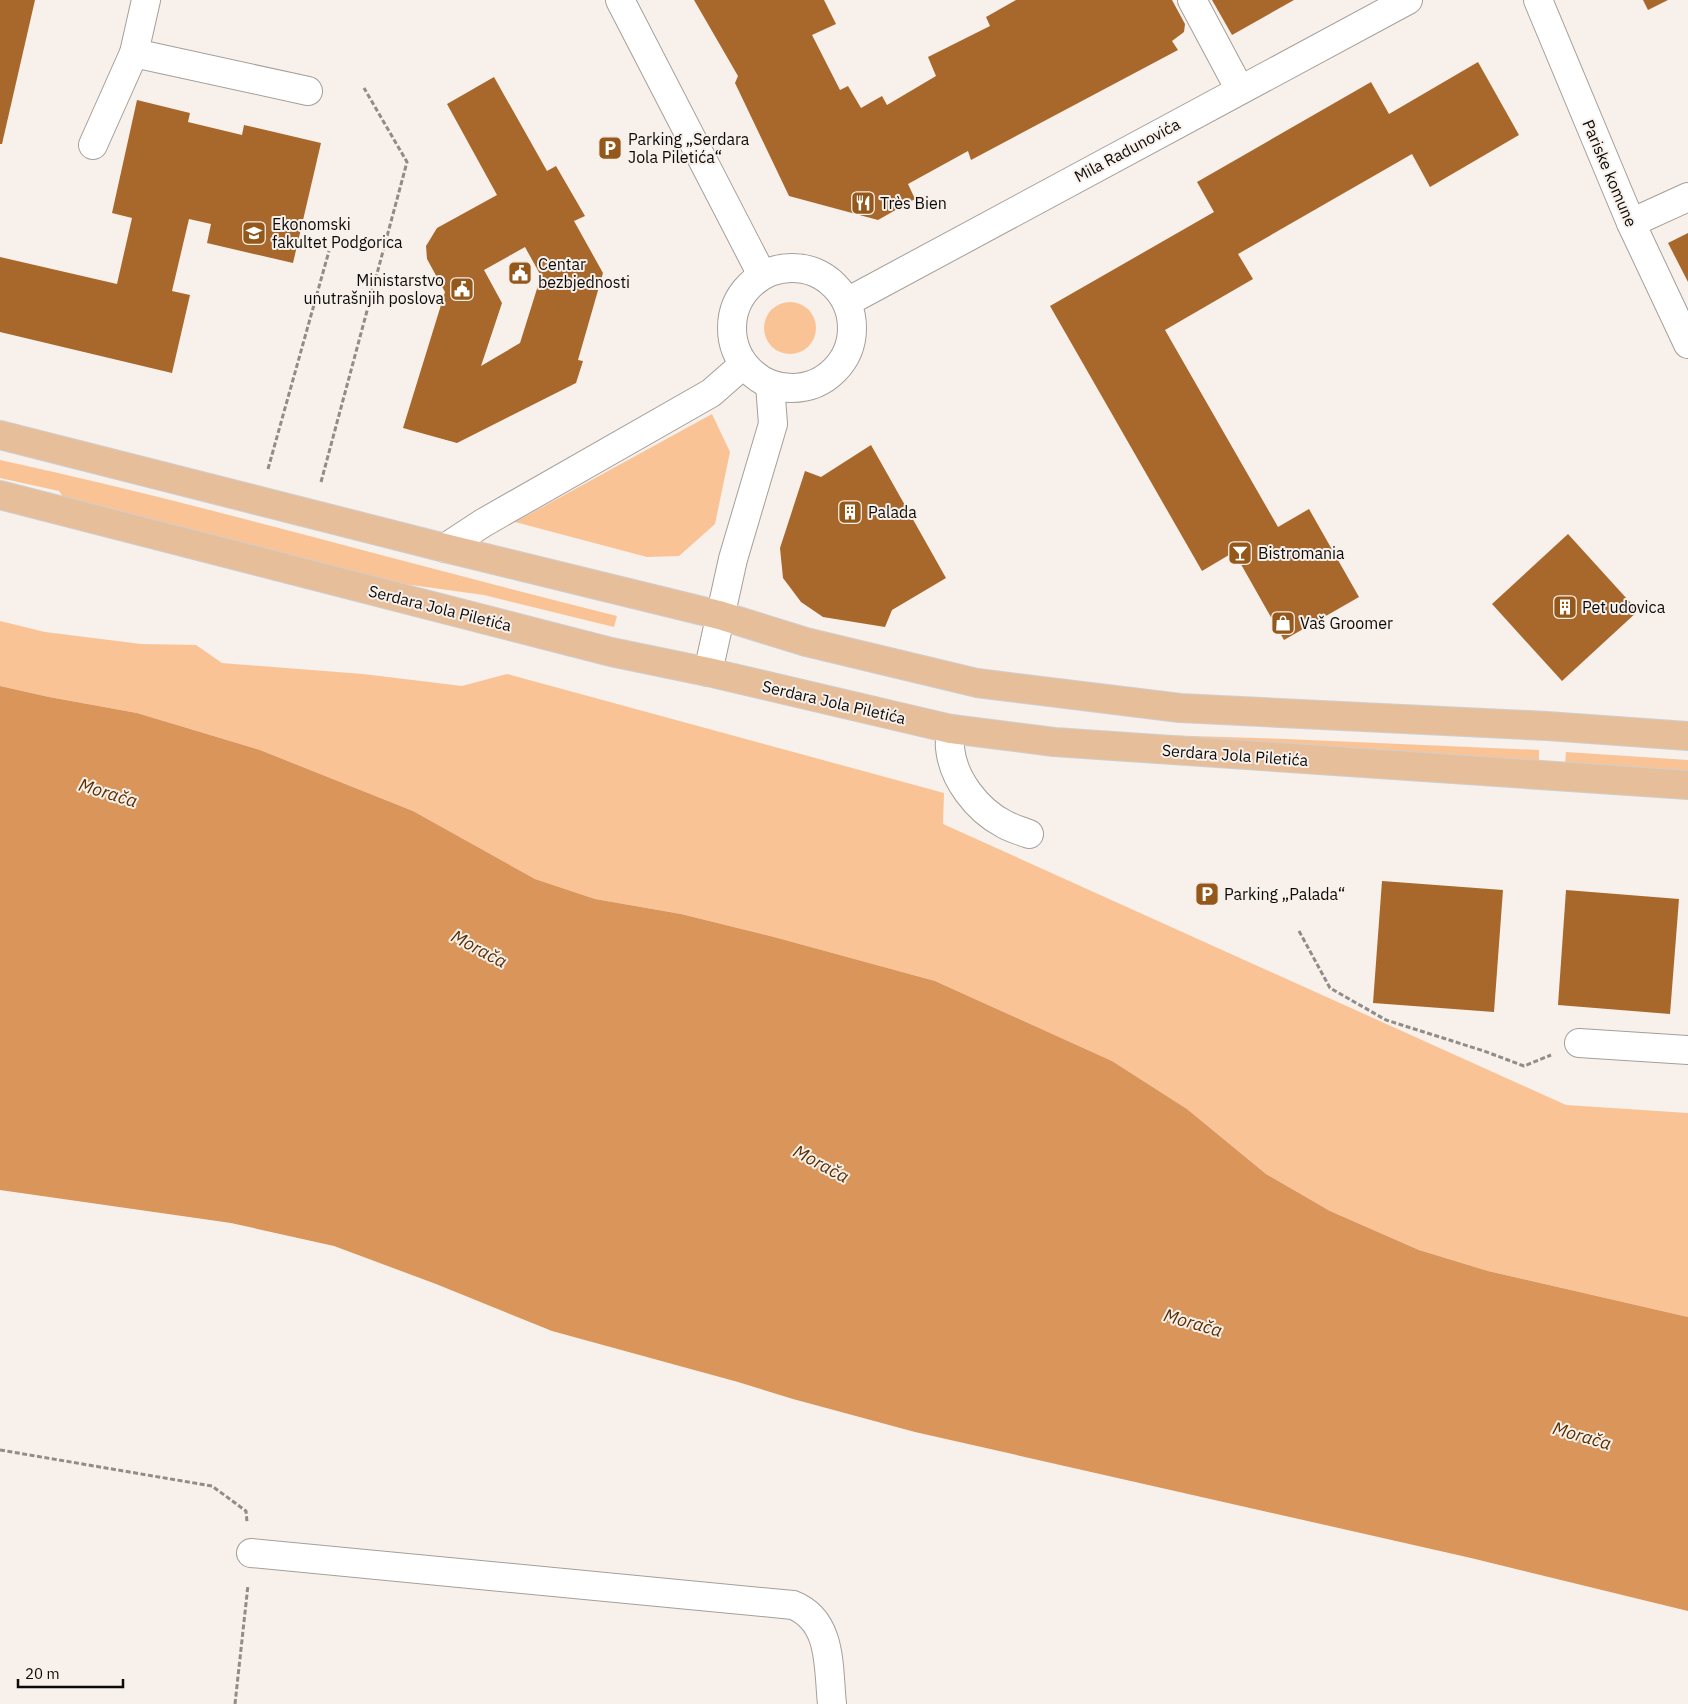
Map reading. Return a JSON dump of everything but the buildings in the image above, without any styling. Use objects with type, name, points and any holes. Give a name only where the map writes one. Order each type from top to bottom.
[{"type":"main road","points":[[0,435],[445,548],[719,615],[806,642],[977,683],[1180,708],[1547,726],[1688,736]]},
{"type":"main road","name":"Serdara Jola Piletića","points":[[0,495],[611,652],[708,672],[951,729],[1074,743],[1688,785]]},
{"type":"street","points":[[93,145],[134,53],[146,0]]},
{"type":"street","points":[[620,0],[762,275]]},
{"type":"street","points":[[1192,0],[1240,90]]},
{"type":"street","name":"Mila Radunovića","points":[[847,302],[1408,0]]},
{"type":"street","name":"Pariske komune","points":[[1538,0],[1631,223],[1688,344]]},
{"type":"street","points":[[134,53],[308,91]]},
{"type":"street","points":[[1631,223],[1688,197]]},
{"type":"street","points":[[780,268],[801,268],[819,274],[836,286],[847,302],[852,331],[844,359],[830,376],[812,385],[791,389],[770,384],[755,376],[743,365],[732,341],[732,316],[743,292],[762,275],[780,268]]},
{"type":"street","points":[[445,548],[491,518],[711,393],[743,365]]},
{"type":"street","points":[[708,672],[732,559],[773,424],[770,384]]},
{"type":"street","points":[[951,729],[950,747],[952,758],[965,790],[975,802],[1003,824],[1029,834]]},
{"type":"street","points":[[1578,1043],[1688,1050]]},
{"type":"street","points":[[251,1553],[793,1605],[808,1613],[821,1628],[825,1643],[832,1704]]},
{"type":"path","points":[[321,482],[407,162],[364,88]]},
{"type":"path","points":[[268,470],[329,251]]},
{"type":"path","points":[[1299,931],[1330,988],[1386,1020],[1484,1051],[1524,1066],[1578,1043]]},
{"type":"path","points":[[0,1450],[212,1486],[246,1511],[251,1553],[235,1704]]},
{"type":"shaded area","points":[[790,302],[800,304],[808,310],[814,318],[816,328],[814,338],[808,346],[800,352],[790,354],[780,352],[772,346],[766,338],[764,328],[766,318],[772,310],[780,304]]},
{"type":"shaded area","points":[[712,414],[730,452],[715,524],[679,556],[647,557],[515,522]]},
{"type":"shaded area","points":[[0,460],[155,496],[617,616],[614,627],[484,595],[368,579],[68,504],[59,491],[0,478]]},
{"type":"shaded area","points":[[0,621],[45,632],[141,644],[196,645],[222,663],[363,674],[462,686],[507,674],[944,793],[943,824],[1566,1105],[1688,1113],[1688,1317],[1488,1271],[1419,1250],[1330,1211],[1266,1174],[1187,1109],[1112,1061],[935,981],[681,914],[595,899],[535,879],[413,811],[260,750],[137,713],[0,686]]},
{"type":"shaded area","points":[[872,703],[1064,732],[1539,750],[1539,762],[1062,742]]},
{"type":"shaded area","points":[[1566,752],[1688,760],[1688,771],[1565,765]]},
{"type":"water","name":"Morača","points":[[0,686],[137,713],[260,750],[413,811],[535,879],[595,899],[681,914],[935,981],[1112,1061],[1187,1109],[1266,1174],[1330,1211],[1419,1250],[1488,1271],[1688,1317],[1688,1611],[1471,1558],[915,1432],[552,1331],[436,1284],[334,1246],[231,1223],[0,1190]]},
{"type":"place","name":"Parking „Serdara Jola Piletića“","points":[[610,148]]},
{"type":"place","name":"Très Bien","points":[[863,203]]},
{"type":"place","name":"Ekonomski fakultet Podgorica","points":[[254,233]]},
{"type":"place","name":"Centar bezbjednosti","points":[[520,273]]},
{"type":"place","name":"Ministarstvo unutrašnjih poslova","points":[[462,289]]},
{"type":"place","name":"Palada","points":[[850,512]]},
{"type":"place","name":"Bistromania","points":[[1240,553]]},
{"type":"place","name":"Pet udovica","points":[[1565,607]]},
{"type":"place","name":"Vaš Groomer","points":[[1283,623]]},
{"type":"place","name":"Parking „Palada“","points":[[1207,894]]}]
